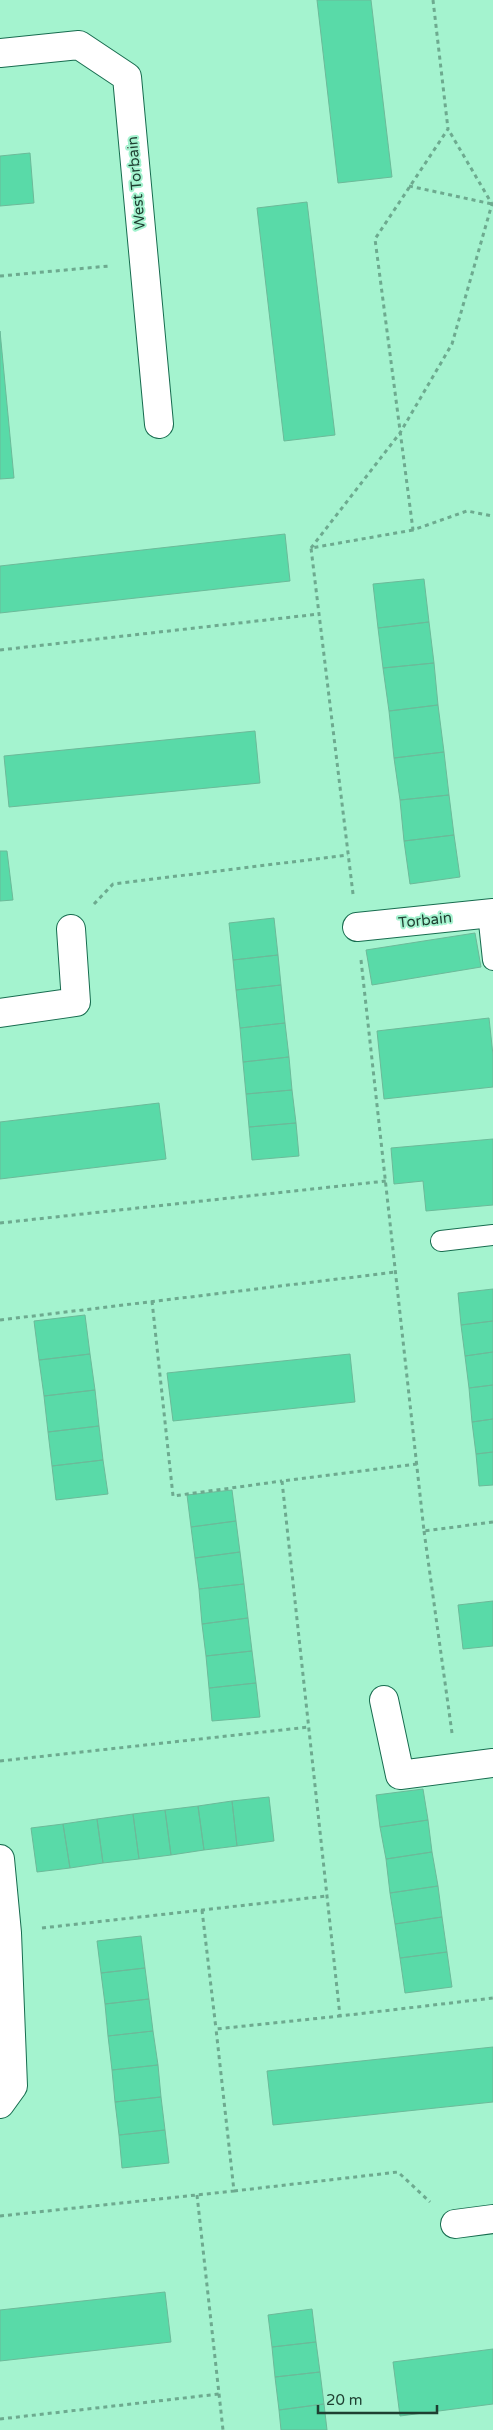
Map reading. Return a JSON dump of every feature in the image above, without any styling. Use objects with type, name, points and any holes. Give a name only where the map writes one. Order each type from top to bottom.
[{"type":"street","name":"West Torbain","points":[[0,53],[79,45],[127,77],[158,424]]},
{"type":"street","name":"Torbain","points":[[357,927],[491,913]]},
{"type":"street","points":[[0,1014],[76,1002],[71,928]]},
{"type":"street","points":[[384,1700],[400,1775],[493,1763]]},
{"type":"street","points":[[0,1859],[7,1932],[13,2086],[0,2104]]},
{"type":"street","points":[[455,2224],[493,2219]]},
{"type":"lane","points":[[491,913],[493,960]]},
{"type":"lane","points":[[441,1241],[493,1235]]},
{"type":"path","points":[[433,0],[448,128],[492,204],[452,344],[400,434],[311,548],[357,927],[424,1530],[457,1768]]},
{"type":"path","points":[[412,530],[375,239],[448,128]]},
{"type":"path","points":[[409,186],[492,204]]},
{"type":"path","points":[[0,276],[144,263]]},
{"type":"path","points":[[311,548],[412,530],[467,511],[493,516]]},
{"type":"path","points":[[0,650],[318,614]]},
{"type":"path","points":[[71,928],[113,884],[348,855]]},
{"type":"path","points":[[0,1223],[386,1181]]},
{"type":"path","points":[[0,1320],[396,1272]]},
{"type":"path","points":[[152,1302],[173,1496],[417,1464]]},
{"type":"path","points":[[282,1481],[340,2016]]},
{"type":"path","points":[[424,1530],[493,1522]]},
{"type":"path","points":[[0,1761],[309,1727]]},
{"type":"path","points":[[7,1932],[327,1896]]},
{"type":"path","points":[[202,1910],[234,2191]]},
{"type":"path","points":[[216,2029],[493,1998]]},
{"type":"path","points":[[0,2216],[398,2172],[455,2224]]},
{"type":"path","points":[[197,2195],[223,2430]]},
{"type":"path","points":[[0,2419],[219,2394]]},
{"type":"building","points":[[317,0],[371,0],[392,177],[338,183]]},
{"type":"building","points":[[30,153],[34,203],[0,206],[0,156]]},
{"type":"building","points":[[307,202],[335,435],[284,441],[257,208]]},
{"type":"building","points":[[0,331],[14,478],[0,479]]},
{"type":"building","points":[[285,534],[290,581],[0,613],[0,566]]},
{"type":"building","points":[[424,579],[429,622],[378,628],[373,584]]},
{"type":"building","points":[[429,622],[434,663],[383,668],[378,628]]},
{"type":"building","points":[[434,663],[438,705],[389,711],[383,668]]},
{"type":"building","points":[[438,705],[444,752],[394,758],[389,711]]},
{"type":"building","points":[[255,731],[260,783],[9,807],[4,756]]},
{"type":"building","points":[[444,752],[449,795],[400,800],[394,758]]},
{"type":"building","points":[[449,795],[454,835],[404,841],[400,800]]},
{"type":"building","points":[[454,835],[460,877],[410,884],[404,841]]},
{"type":"building","points":[[0,851],[7,851],[13,900],[0,901]]},
{"type":"building","points":[[274,918],[278,955],[233,960],[229,923]]},
{"type":"building","points":[[475,933],[481,967],[372,985],[366,950]]},
{"type":"building","points":[[278,955],[281,985],[236,990],[233,960]]},
{"type":"building","points":[[281,985],[285,1023],[240,1028],[236,990]]},
{"type":"building","points":[[489,1018],[493,1055],[493,1087],[384,1099],[377,1031]]},
{"type":"building","points":[[285,1023],[289,1057],[243,1062],[240,1028]]},
{"type":"building","points":[[289,1057],[292,1090],[246,1094],[243,1062]]},
{"type":"building","points":[[292,1090],[296,1123],[249,1127],[246,1094]]},
{"type":"building","points":[[159,1103],[166,1159],[0,1179],[0,1122]]},
{"type":"building","points":[[296,1123],[299,1156],[252,1160],[249,1127]]},
{"type":"building","points":[[493,1139],[493,1205],[426,1211],[423,1181],[394,1184],[391,1148]]},
{"type":"building","points":[[493,1289],[493,1321],[461,1325],[458,1293]]},
{"type":"building","points":[[85,1315],[90,1354],[39,1360],[34,1321]]},
{"type":"building","points":[[493,1321],[493,1352],[465,1356],[461,1325]]},
{"type":"building","points":[[493,1352],[493,1385],[469,1388],[465,1356]]},
{"type":"building","points":[[90,1354],[95,1390],[44,1396],[39,1360]]},
{"type":"building","points":[[350,1354],[355,1402],[173,1421],[167,1373]]},
{"type":"building","points":[[493,1385],[493,1419],[472,1422],[469,1388]]},
{"type":"building","points":[[95,1390],[99,1426],[48,1432],[44,1396]]},
{"type":"building","points":[[493,1419],[493,1452],[476,1454],[472,1422]]},
{"type":"building","points":[[99,1426],[103,1460],[52,1466],[48,1432]]},
{"type":"building","points":[[493,1452],[493,1485],[479,1486],[476,1454]]},
{"type":"building","points":[[103,1460],[108,1494],[56,1500],[52,1466]]},
{"type":"building","points":[[232,1490],[236,1521],[191,1527],[187,1495]]},
{"type":"building","points":[[236,1521],[240,1552],[195,1558],[191,1527]]},
{"type":"building","points":[[240,1552],[244,1584],[199,1589],[195,1558]]},
{"type":"building","points":[[244,1584],[248,1618],[202,1624],[199,1589]]},
{"type":"building","points":[[493,1601],[493,1646],[463,1649],[458,1605]]},
{"type":"building","points":[[248,1618],[252,1651],[206,1656],[202,1624]]},
{"type":"building","points":[[252,1651],[256,1683],[209,1688],[206,1656]]},
{"type":"building","points":[[256,1683],[260,1717],[212,1721],[209,1688]]},
{"type":"building","points":[[423,1789],[428,1820],[380,1827],[376,1795]]},
{"type":"building","points":[[269,1797],[274,1841],[237,1846],[232,1801]]},
{"type":"building","points":[[232,1801],[237,1846],[204,1850],[198,1806]]},
{"type":"building","points":[[198,1806],[204,1850],[171,1855],[165,1810]]},
{"type":"building","points":[[165,1810],[171,1855],[139,1859],[133,1814]]},
{"type":"building","points":[[133,1814],[139,1859],[103,1863],[97,1819]]},
{"type":"building","points":[[97,1819],[103,1863],[70,1868],[63,1824]]},
{"type":"building","points":[[428,1820],[432,1852],[386,1859],[380,1827]]},
{"type":"building","points":[[63,1824],[70,1868],[37,1872],[31,1828]]},
{"type":"building","points":[[432,1852],[438,1886],[390,1893],[386,1859]]},
{"type":"building","points":[[438,1886],[442,1917],[395,1924],[390,1893]]},
{"type":"building","points":[[442,1917],[447,1952],[400,1958],[395,1924]]},
{"type":"building","points":[[141,1936],[145,1968],[101,1973],[97,1941]]},
{"type":"building","points":[[447,1952],[452,1987],[405,1993],[400,1958]]},
{"type":"building","points":[[145,1968],[149,1999],[105,2004],[101,1973]]},
{"type":"building","points":[[149,1999],[153,2031],[108,2036],[105,2004]]},
{"type":"building","points":[[153,2031],[158,2065],[112,2070],[108,2036]]},
{"type":"building","points":[[493,2047],[493,2102],[273,2125],[267,2071]]},
{"type":"building","points":[[158,2065],[161,2097],[115,2102],[112,2070]]},
{"type":"building","points":[[161,2097],[165,2130],[119,2135],[115,2102]]},
{"type":"building","points":[[165,2130],[169,2163],[122,2168],[119,2135]]},
{"type":"building","points":[[165,2292],[171,2342],[0,2361],[0,2310]]},
{"type":"building","points":[[312,2309],[316,2342],[272,2347],[268,2315]]},
{"type":"building","points":[[316,2342],[320,2372],[275,2377],[272,2347]]},
{"type":"building","points":[[493,2349],[493,2404],[400,2416],[393,2362]]},
{"type":"building","points":[[320,2372],[324,2404],[279,2410],[275,2377]]},
{"type":"building","points":[[324,2404],[327,2430],[281,2430],[279,2410]]}]
